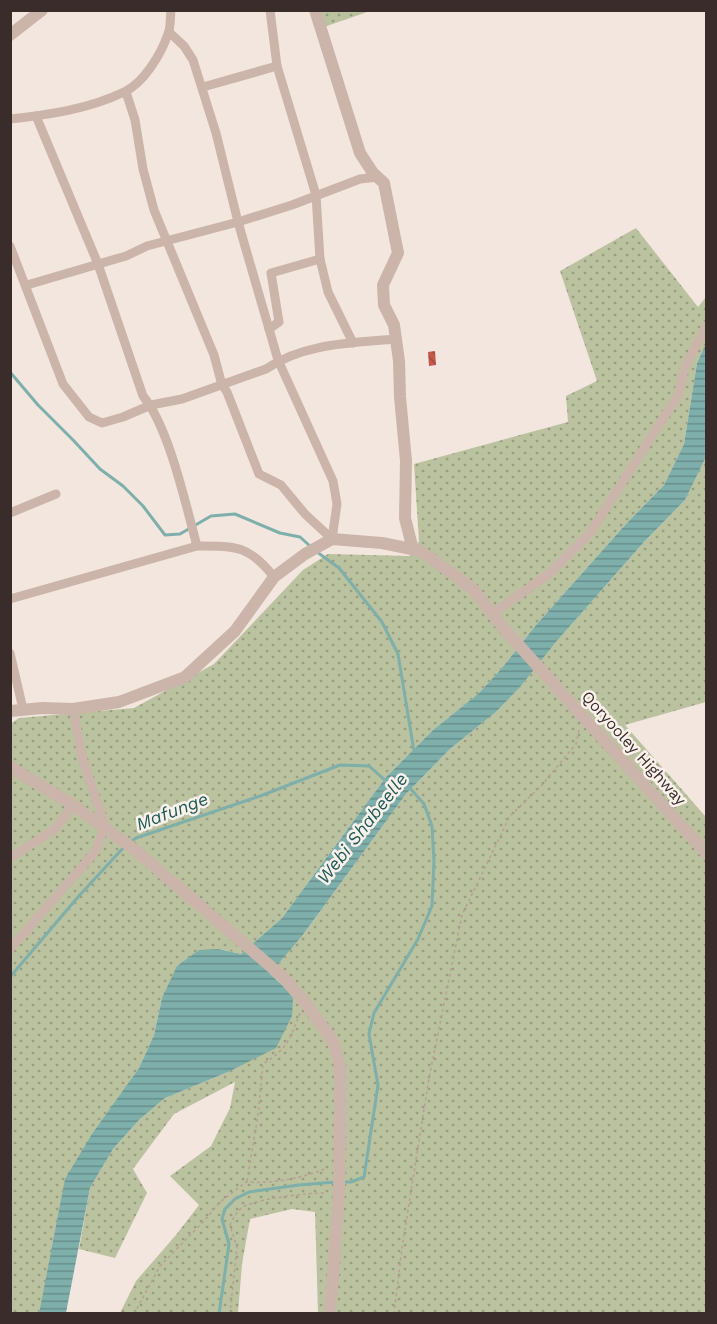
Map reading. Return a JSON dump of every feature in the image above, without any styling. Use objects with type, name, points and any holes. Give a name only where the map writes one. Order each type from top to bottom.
[{"type":"street","points":[[11,32],[42,10]]},
{"type":"street","points":[[10,119],[82,107],[126,92],[155,60],[169,32],[171,10]]},
{"type":"street","points":[[270,10],[277,66],[316,195],[320,259],[328,292],[353,343]]},
{"type":"street","points":[[315,10],[360,153],[384,183],[398,253],[383,285],[384,304],[394,325],[399,361],[406,461],[405,518],[414,550]]},
{"type":"street","points":[[169,32],[184,46],[193,60],[203,87],[238,222],[278,360],[333,481],[337,504],[332,539]]},
{"type":"street","points":[[203,87],[277,66]]},
{"type":"street","points":[[126,92],[135,120],[143,169],[154,210],[214,355],[222,385],[227,392],[259,474],[281,485],[305,514],[332,539]]},
{"type":"street","points":[[36,116],[98,264],[143,396],[151,405],[166,441],[197,546]]},
{"type":"street","points":[[27,285],[166,241],[238,222],[360,179],[378,177]]},
{"type":"street","points":[[10,246],[27,285],[63,384],[89,417],[102,423],[151,405],[182,399],[222,385],[266,369],[278,360],[319,347],[396,339]]},
{"type":"street","points":[[269,329],[279,322],[271,273],[320,259]]},
{"type":"street","points":[[10,652],[17,710],[73,709],[119,702],[186,677],[235,631],[274,577],[305,554],[332,539],[382,543],[421,551],[473,589],[492,614],[549,574],[590,533],[678,395],[685,367],[706,326]]},
{"type":"street","points":[[10,513],[56,494]]},
{"type":"street","points":[[10,599],[197,546],[225,546],[242,549],[261,560],[274,577]]},
{"type":"street","name":"Qoryooley Highway","points":[[492,614],[706,853]]},
{"type":"street","points":[[10,949],[95,852],[105,826],[82,757],[73,709]]},
{"type":"street","points":[[10,767],[105,826],[134,849],[283,977],[305,1002],[333,1041],[340,1066],[339,1191],[330,1314]]},
{"type":"street","points":[[10,858],[55,829],[73,805]]},
{"type":"path","points":[[393,1314],[429,1078],[462,915],[510,816],[541,786],[576,744],[582,715]]},
{"type":"path","points":[[134,1314],[160,1266],[206,1221],[219,1203],[246,1182],[258,1115],[262,1064],[282,1052],[290,1039],[305,1002]]},
{"type":"path","points":[[246,1182],[259,1183],[311,1175],[339,1167]]},
{"type":"path","points":[[230,1314],[237,1247],[230,1225],[235,1214],[245,1206],[271,1200],[339,1191]]},
{"type":"green space","points":[[373,10],[324,27],[319,11]]},
{"type":"green space","points":[[636,228],[698,307],[706,297],[706,343],[697,363],[684,444],[664,485],[536,625],[479,693],[433,730],[386,777],[282,918],[241,954],[220,949],[162,998],[154,1035],[139,1068],[130,1081],[39,1314],[10,1313],[10,724],[19,718],[134,708],[214,664],[303,570],[328,554],[410,556],[419,541],[414,464],[568,422],[566,396],[597,381],[560,271]]},
{"type":"green space","points":[[706,457],[706,702],[625,725],[706,817],[706,1313],[318,1313],[315,1212],[292,1209],[250,1219],[242,1264],[238,1313],[120,1313],[136,1281],[199,1205],[170,1176],[211,1146],[230,1108],[235,1082],[174,1114],[133,1169],[147,1193],[115,1258],[79,1249],[90,1188],[113,1149],[139,1120],[165,1098],[228,1072],[283,986],[270,974],[302,936],[406,794],[450,749],[496,712],[521,686],[556,642],[644,542],[685,500]]},
{"type":"water","name":"Webi Shabeelle","points":[[706,343],[706,457],[685,500],[644,542],[556,642],[521,686],[496,712],[450,749],[406,794],[302,936],[270,974],[293,998],[292,1016],[276,1048],[228,1072],[165,1098],[139,1120],[113,1149],[90,1188],[66,1313],[39,1314],[65,1179],[92,1134],[139,1068],[154,1035],[162,998],[177,966],[199,950],[219,949],[241,954],[282,918],[386,777],[433,730],[479,693],[536,625],[664,485],[684,444],[697,363]]},
{"type":"building","points":[[435,351],[436,365],[429,366],[428,352]]},
{"type":"waterway","points":[[10,372],[38,405],[100,469],[123,486],[143,506],[165,535],[180,534],[211,516],[235,514],[280,533],[300,537],[310,546]]},
{"type":"waterway","points":[[317,552],[339,568],[382,622],[398,654],[414,751]]},
{"type":"waterway","name":"Mafunge","points":[[132,841],[340,765],[369,766],[387,782]]},
{"type":"waterway","name":"Webi Shabeelle","points":[[342,1182],[351,1182],[364,1177],[378,1085],[369,1034],[374,1013],[418,939],[432,906],[434,861],[432,826],[424,804],[409,787]]},
{"type":"waterway","name":"Mafunge","points":[[10,977],[124,847]]},
{"type":"waterway","points":[[219,1314],[229,1244],[222,1219],[225,1209],[235,1199],[249,1192],[336,1182]]}]
